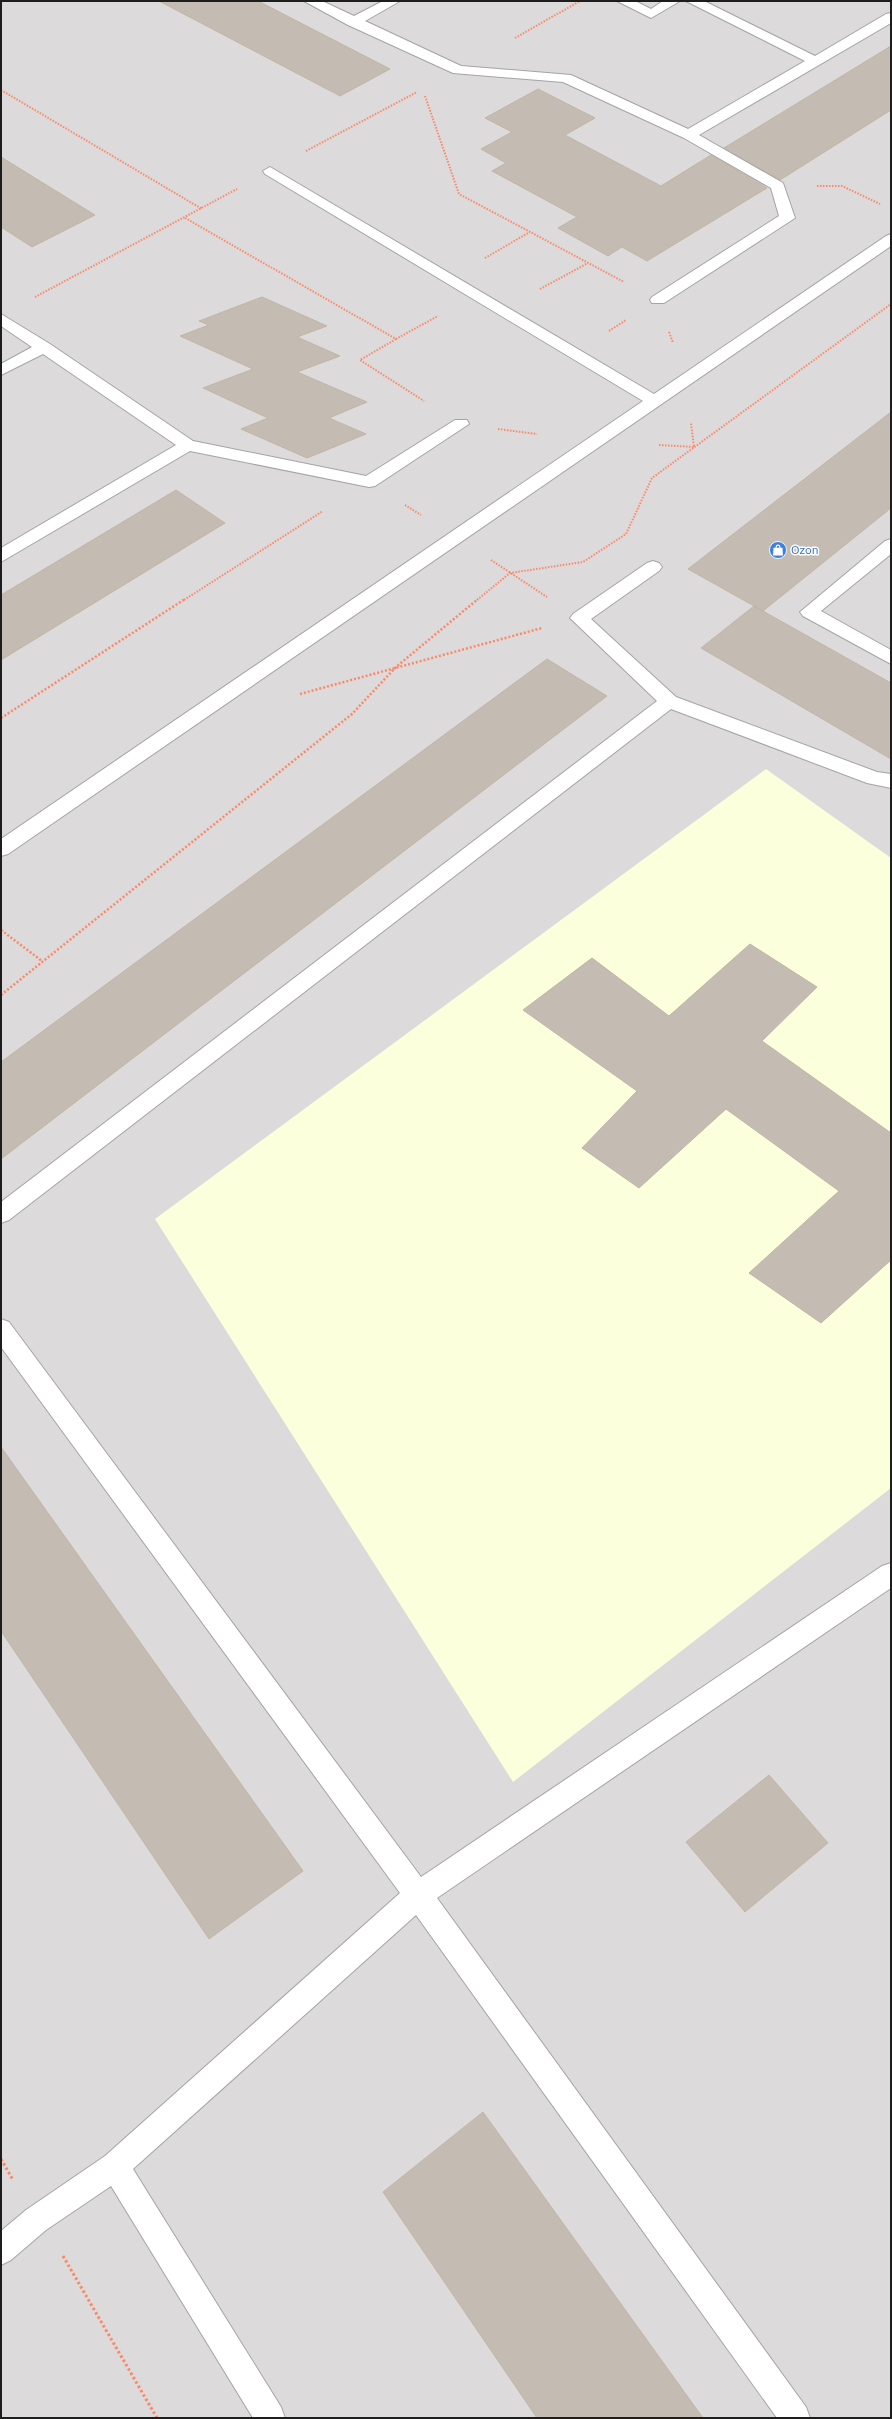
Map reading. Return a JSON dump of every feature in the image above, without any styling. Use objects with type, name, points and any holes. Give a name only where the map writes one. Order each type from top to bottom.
[{"type":"street","points":[[311,1],[458,70],[566,78],[689,135],[778,186],[787,218],[658,300]]},
{"type":"street","points":[[353,22],[393,1]]},
{"type":"street","points":[[624,1],[651,14],[673,1]]},
{"type":"street","points":[[693,1],[815,61]]},
{"type":"street","points":[[689,135],[891,17]]},
{"type":"street","points":[[270,171],[654,401]]},
{"type":"street","points":[[1,849],[891,239]]},
{"type":"street","points":[[1,319],[188,445],[369,482],[461,424]]},
{"type":"street","points":[[1,370],[44,347]]},
{"type":"street","points":[[1,556],[188,445]]},
{"type":"street","points":[[891,545],[809,612],[891,658]]},
{"type":"street","points":[[653,567],[579,618],[669,701],[874,778],[891,781]]},
{"type":"street","points":[[1,1214],[669,701]]},
{"type":"street","points":[[1,1329],[418,1895],[795,2418]]},
{"type":"street","points":[[1,2250],[36,2220],[115,2166],[418,1895],[891,1574]]},
{"type":"street","points":[[115,2166],[270,2418]]},
{"type":"path","points":[[458,70],[580,1]]},
{"type":"path","points":[[28,300],[202,209],[423,89],[459,194],[658,300],[574,353]]},
{"type":"path","points":[[1,90],[202,209]]},
{"type":"path","points":[[778,186],[842,186],[884,206]]},
{"type":"path","points":[[185,218],[396,339]]},
{"type":"path","points":[[448,279],[530,232]]},
{"type":"path","points":[[501,310],[588,263]]},
{"type":"path","points":[[475,295],[360,360],[461,424],[595,442]]},
{"type":"path","points":[[1,995],[352,714],[396,667],[510,573],[583,562],[626,534],[652,478],[891,304]]},
{"type":"path","points":[[1,718],[369,482]]},
{"type":"path","points":[[298,694],[579,618]]},
{"type":"path","points":[[1,930],[42,961]]},
{"type":"path","points":[[1,2159],[36,2220],[69,2264],[157,2418]]},
{"type":"shaded area","points":[[1,1],[891,1],[891,2418],[1,2418]]},
{"type":"shaded area","points":[[766,769],[891,858],[891,1488],[513,1782],[155,1219]]},
{"type":"building","points":[[159,1],[258,1],[390,69],[340,96]]},
{"type":"building","points":[[891,46],[891,110],[780,180],[724,148]]},
{"type":"building","points":[[538,89],[595,118],[565,135],[661,186],[711,155],[767,188],[647,261],[622,247],[608,256],[558,228],[577,217],[492,171],[506,163],[481,149],[512,132],[485,118]]},
{"type":"building","points":[[1,157],[95,215],[32,247],[1,227]]},
{"type":"building","points":[[262,297],[327,326],[297,337],[340,356],[297,372],[367,402],[329,418],[366,434],[307,458],[241,429],[268,418],[203,388],[253,369],[180,336],[209,325],[199,321]]},
{"type":"building","points":[[891,412],[891,508],[763,611],[688,569]]},
{"type":"building","points":[[176,490],[225,523],[1,660],[1,595]]},
{"type":"building","points":[[754,606],[891,683],[891,759],[701,648]]},
{"type":"building","points":[[547,659],[607,696],[1,1159],[1,1062]]},
{"type":"building","points":[[750,944],[817,987],[762,1041],[891,1133],[891,1260],[821,1323],[749,1273],[839,1191],[726,1109],[639,1188],[582,1148],[637,1091],[523,1010],[592,958],[669,1016]]},
{"type":"building","points":[[1,1447],[303,1871],[209,1939],[1,1631]]},
{"type":"building","points":[[769,1775],[828,1843],[745,1912],[686,1842]]},
{"type":"building","points":[[483,2112],[703,2418],[537,2418],[383,2192]]},
{"type":"place","name":"Ozon","points":[[778,550]]}]
